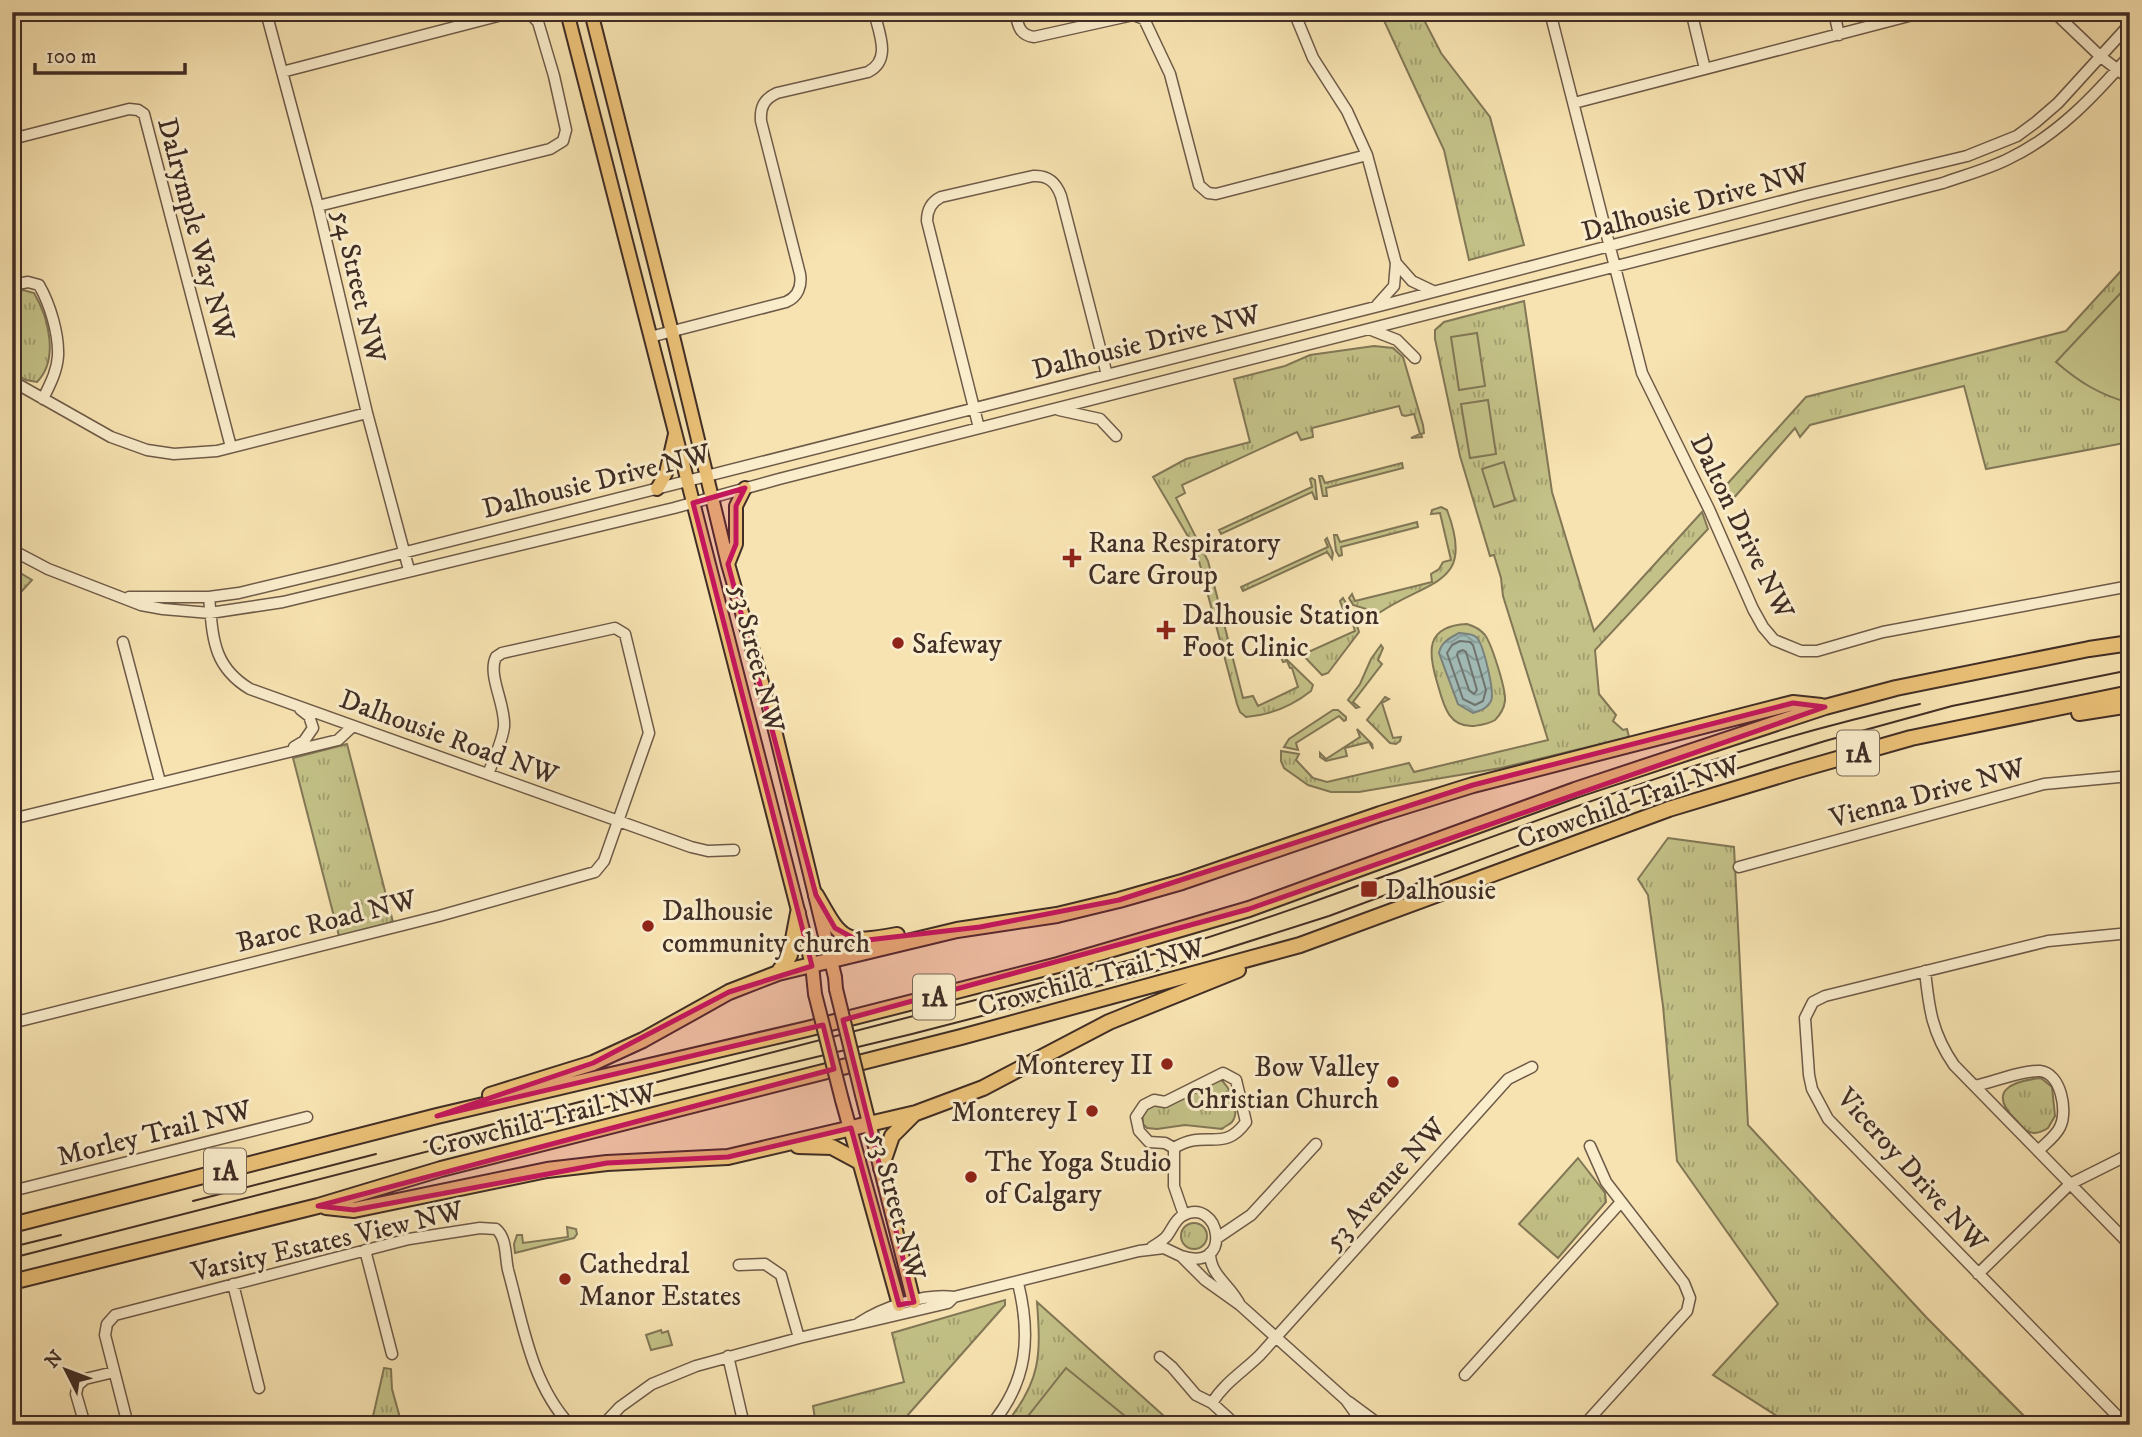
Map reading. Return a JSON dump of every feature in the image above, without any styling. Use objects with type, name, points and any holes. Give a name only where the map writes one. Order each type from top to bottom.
[{"type":"highway","name":"Crowchild Trail NW","points":[[12,1225],[437,1116],[807,1029],[1153,938],[1249,909],[1575,790],[1825,707],[1896,688],[2130,643]]},
{"type":"highway","name":"Crowchild Trail NW","points":[[12,1283],[318,1206],[441,1169],[961,1037],[1300,945],[1669,809],[1912,738],[2130,693]]},
{"type":"highway","points":[[437,1116],[461,1104],[593,1063],[643,1040],[729,992],[778,973],[957,930],[1057,915],[1119,900],[1182,882],[1473,785],[1793,703],[1825,707]]},
{"type":"highway","points":[[2050,710],[2075,714],[2130,705]]},
{"type":"highway","points":[[816,895],[835,928],[850,939],[871,940],[940,928],[957,930]]},
{"type":"highway","points":[[778,973],[790,954],[798,913]]},
{"type":"highway","points":[[318,1206],[354,1210],[547,1170],[607,1163],[728,1157],[916,1113],[983,1088],[1109,1022],[1300,945]]},
{"type":"highway","points":[[881,1168],[892,1136],[916,1113]]},
{"type":"highway","points":[[790,1144],[800,1147],[832,1147],[858,1161]]},
{"type":"main road","name":"53 Street NW","points":[[567,12],[798,913],[842,1100],[900,1310]]},
{"type":"main road","name":"53 Street NW","points":[[591,12],[711,498],[771,714],[816,895],[835,989],[915,1306]]},
{"type":"main road","points":[[656,489],[666,472],[676,433]]},
{"type":"main road","points":[[728,564],[736,544],[736,506],[745,488]]},
{"type":"street","name":"54 Street NW","points":[[266,12],[318,206],[367,414],[409,570]]},
{"type":"street","points":[[282,72],[513,12]]},
{"type":"street","points":[[318,206],[550,149],[563,141],[566,130],[554,76],[538,22],[528,12]]},
{"type":"street","points":[[650,337],[786,302],[792,300],[799,291],[800,274],[761,121],[762,108],[767,99],[776,93],[868,72],[876,67],[883,51],[874,12]]},
{"type":"street","points":[[1015,12],[1020,29],[1030,36],[1132,15],[1144,19],[1170,74],[1199,185],[1208,193],[1216,194],[1367,155]]},
{"type":"street","points":[[1294,12],[1313,58],[1347,111],[1367,155],[1396,264],[1394,286],[1376,306]]},
{"type":"street","name":"Dalton Drive NW","points":[[1550,12],[1636,355],[1648,387],[1709,509],[1753,609],[1774,640],[1801,651],[1817,651],[1883,632],[2130,586]]},
{"type":"street","points":[[1834,12],[1839,35]]},
{"type":"street","points":[[1574,103],[1924,12]]},
{"type":"street","points":[[2054,12],[2101,57],[2130,79]]},
{"type":"street","points":[[1692,15],[1705,69]]},
{"type":"street","name":"Dalhousie Drive NW","points":[[125,597],[209,597],[239,593],[688,482],[1805,195],[1967,156],[2017,136],[2058,103],[2130,24]]},
{"type":"street","name":"Dalhousie Drive NW","points":[[12,550],[48,569],[141,605],[210,613],[283,602],[692,503],[1051,409],[1872,202],[2010,158],[2062,125],[2130,55]]},
{"type":"street","name":"Dalrymple Way NW","points":[[12,139],[129,109],[138,110],[147,117],[231,447]]},
{"type":"street","points":[[979,428],[927,221],[931,205],[941,197],[1033,176],[1041,176],[1054,183],[1061,196],[1107,375]]},
{"type":"street","points":[[1396,264],[1412,281],[1433,291]]},
{"type":"street","points":[[12,285],[28,282],[39,285],[53,321],[58,356],[53,377],[43,399]]},
{"type":"street","points":[[1369,328],[1397,340],[1415,358]]},
{"type":"street","points":[[12,381],[111,437],[147,450],[188,454],[231,447],[367,414]]},
{"type":"street","points":[[1051,409],[1087,414],[1100,419],[1116,436]]},
{"type":"street","name":"Dalhousie Road NW","points":[[209,597],[214,646],[229,673],[250,689],[702,850],[734,850]]},
{"type":"street","name":"Baroc Road NW","points":[[12,1023],[439,916],[591,874],[599,869],[619,821],[649,733],[628,639],[620,629],[611,628],[502,653],[496,657],[493,669],[504,726],[488,774]]},
{"type":"street","points":[[123,642],[160,782]]},
{"type":"street","points":[[288,751],[304,741],[313,728],[309,716],[295,705]]},
{"type":"street","points":[[12,819],[338,740],[353,726]]},
{"type":"street","name":"Vienna Drive NW","points":[[1739,867],[2045,785],[2130,776]]},
{"type":"street","name":"Viceroy Drive NW","points":[[2126,1425],[1828,1119],[1812,1089],[1805,1018],[1813,1002],[1825,996],[2048,940],[2130,933]]},
{"type":"street","points":[[1925,971],[1929,1013],[1934,1031],[1954,1065],[2130,1245]]},
{"type":"street","name":"53 Avenue NW","points":[[1212,1403],[1221,1388],[1240,1375],[1508,1079],[1532,1067]]},
{"type":"street","points":[[1975,1086],[2035,1072],[2046,1073],[2052,1077],[2060,1089],[2062,1121],[2058,1130],[2038,1151]]},
{"type":"street","points":[[1223,1073],[1236,1080],[1246,1122],[1235,1135],[1226,1140],[1186,1140],[1174,1148],[1165,1143],[1150,1142],[1139,1131],[1136,1117],[1144,1105],[1154,1100],[1165,1102],[1223,1073]]},
{"type":"street","name":"Morley Trail NW","points":[[12,1191],[307,1117]]},
{"type":"street","points":[[1240,1305],[1234,1293],[1214,1272],[1210,1264],[1210,1253],[1217,1238],[1251,1215],[1315,1144]]},
{"type":"street","points":[[1584,1425],[1687,1311],[1690,1298],[1687,1287],[1606,1182],[1590,1146]]},
{"type":"street","points":[[1174,1148],[1174,1186],[1184,1215]]},
{"type":"street","points":[[1978,1274],[2070,1184],[2130,1154]]},
{"type":"street","points":[[1465,1375],[1620,1202]]},
{"type":"street","points":[[1149,1249],[1165,1239],[1171,1228],[1184,1215],[1201,1214],[1213,1223],[1232,1228]]},
{"type":"street","points":[[1213,1223],[1217,1238]]},
{"type":"street","name":"Varsity Estates View NW","points":[[127,1423],[105,1331],[115,1315],[409,1239],[480,1227],[492,1228],[500,1233],[537,1373],[552,1404],[570,1425]]},
{"type":"street","points":[[603,1425],[632,1398],[659,1380],[728,1356],[859,1323],[875,1312],[900,1310],[945,1296],[954,1297],[1018,1283],[1149,1249],[1164,1248],[1198,1260],[1210,1253]]},
{"type":"street","points":[[365,1250],[392,1354]]},
{"type":"street","points":[[1181,1256],[1205,1280],[1240,1305],[1346,1400],[1380,1425]]},
{"type":"street","points":[[739,1265],[765,1264],[781,1275],[799,1338]]},
{"type":"street","points":[[991,1425],[1013,1392],[1025,1351],[1025,1316],[1018,1283]]},
{"type":"street","points":[[233,1284],[259,1388]]},
{"type":"street","points":[[728,1356],[744,1425]]},
{"type":"street","points":[[1160,1357],[1196,1395],[1212,1403],[1236,1425]]},
{"type":"street","points":[[85,1425],[76,1394],[78,1385],[85,1379],[114,1372]]},
{"type":"street","points":[[1346,1400],[1368,1425]]},
{"type":"street","points":[[113,1425],[127,1423]]},
{"type":"highlighted area","points":[[745,488],[736,506],[736,544],[728,564],[816,895],[835,928],[859,941],[980,927],[1119,900],[1473,785],[1793,703],[1825,707],[1249,909],[843,1020],[914,1302],[899,1305],[851,1128],[728,1157],[607,1163],[354,1210],[318,1206],[834,1069],[823,1025],[437,1116],[593,1063],[729,992],[812,966],[693,503]]},
{"type":"green space","points":[[1380,12],[1420,12],[1441,53],[1490,117],[1524,245],[1469,260],[1444,150]]},
{"type":"green space","points":[[2130,261],[2130,442],[1986,469],[1964,386],[1810,425],[1800,437],[1795,428],[1725,508],[1719,493],[1806,397],[2066,331]]},
{"type":"green space","points":[[2130,283],[2130,403],[2090,387],[2056,362]]},
{"type":"green space","points":[[23,290],[34,293],[44,314],[49,339],[48,362],[37,382],[26,380],[12,372],[12,294]]},
{"type":"green space","points":[[1524,301],[1552,492],[1594,631],[1702,512],[1708,529],[1595,650],[1599,694],[1616,715],[1613,721],[1623,730],[1627,729],[1629,737],[1501,768],[1359,792],[1331,792],[1308,785],[1284,768],[1281,751],[1299,754],[1296,760],[1313,778],[1327,782],[1409,763],[1414,772],[1548,740],[1503,596],[1494,555],[1490,556],[1460,456],[1435,339],[1435,330],[1444,322]]},
{"type":"green space","points":[[1477,333],[1485,386],[1459,390],[1451,337]]},
{"type":"green space","points":[[1374,346],[1393,348],[1403,357],[1423,425],[1422,437],[1411,438],[1420,434],[1414,414],[1402,415],[1399,406],[1312,428],[1313,437],[1301,440],[1297,432],[1182,485],[1185,493],[1176,498],[1208,561],[1243,698],[1253,696],[1258,706],[1298,687],[1292,668],[1287,661],[1283,662],[1283,656],[1313,685],[1311,691],[1288,705],[1272,712],[1246,717],[1237,704],[1196,550],[1153,477],[1186,459],[1250,442],[1234,379],[1285,366],[1310,355]]},
{"type":"green space","points":[[1488,400],[1496,454],[1470,458],[1461,404]]},
{"type":"green space","points":[[1504,462],[1515,500],[1494,507],[1482,469]]},
{"type":"green space","points":[[1402,463],[1403,468],[1326,488],[1327,496],[1323,496],[1319,476],[1322,476],[1325,483]]},
{"type":"green space","points":[[1312,478],[1315,480],[1317,499],[1312,492],[1221,534],[1219,530],[1312,487]]},
{"type":"green space","points":[[1441,507],[1447,510],[1456,553],[1451,567],[1443,577],[1379,613],[1353,605],[1349,598],[1352,594],[1355,601],[1432,582],[1431,574],[1439,569],[1443,562],[1451,560],[1440,513],[1431,514],[1432,510]]},
{"type":"green space","points":[[1417,522],[1418,527],[1341,547],[1342,555],[1339,556],[1336,551],[1334,535],[1337,535],[1340,542]]},
{"type":"green space","points":[[1327,538],[1333,553],[1332,559],[1327,552],[1243,591],[1241,587],[1328,547],[1325,540]]},
{"type":"green space","points":[[12,568],[32,580],[12,602]]},
{"type":"green space","points":[[1343,598],[1359,632],[1328,673],[1322,675],[1298,650],[1300,648],[1304,654],[1355,631],[1349,612],[1344,612],[1340,601]]},
{"type":"green space","points":[[1467,624],[1477,628],[1485,635],[1491,648],[1505,695],[1504,706],[1495,720],[1465,726],[1452,718],[1444,705],[1431,651],[1437,635],[1453,626]],"holes":[[[1459,633],[1476,637],[1447,674],[1441,654],[1446,642]]]},
{"type":"green space","points":[[1381,645],[1383,648],[1378,660],[1382,664],[1353,702],[1359,707],[1356,708],[1348,700]]},
{"type":"green space","points":[[1385,697],[1389,699],[1382,703],[1393,738],[1401,737],[1396,744],[1390,743],[1367,720]]},
{"type":"green space","points":[[1333,710],[1338,710],[1346,720],[1339,716],[1296,743],[1298,750],[1284,747],[1289,739]]},
{"type":"green space","points":[[1357,729],[1372,744],[1373,749],[1369,742],[1345,748],[1347,756],[1326,761],[1320,757],[1320,753],[1326,759],[1360,737]]},
{"type":"green space","points":[[347,744],[393,922],[339,936],[293,758]]},
{"type":"green space","points":[[1668,838],[1734,847],[1748,1125],[1927,1318],[2033,1425],[1791,1425],[1713,1375],[1778,1304],[1677,1161],[1663,1006],[1648,895],[1638,879]]},
{"type":"green space","points":[[2041,1078],[2052,1087],[2055,1116],[2048,1128],[2032,1133],[2024,1129],[2007,1109],[2003,1095],[2013,1085]]},
{"type":"green space","points":[[1220,1079],[1231,1093],[1235,1105],[1232,1122],[1222,1129],[1185,1125],[1157,1129],[1147,1128],[1143,1124],[1142,1109]]},
{"type":"green space","points":[[1578,1158],[1605,1193],[1606,1202],[1558,1258],[1519,1224]]},
{"type":"green space","points":[[1194,1223],[1203,1227],[1207,1236],[1203,1245],[1194,1249],[1185,1245],[1181,1236],[1185,1227]]},
{"type":"green space","points":[[567,1227],[576,1229],[574,1238],[515,1253],[517,1235],[522,1235],[523,1243],[568,1237]]},
{"type":"green space","points":[[1005,1300],[1005,1305],[899,1425],[816,1425],[813,1406],[904,1382],[892,1333]]},
{"type":"green space","points":[[1037,1302],[1174,1425],[1005,1425],[1026,1395],[1036,1367],[1039,1338]]},
{"type":"green space","points":[[661,1330],[662,1333],[668,1331],[672,1345],[651,1350],[646,1335]]},
{"type":"green space","points":[[384,1368],[391,1369],[392,1389],[402,1425],[371,1425]]},
{"type":"green space","points":[[1066,1368],[1136,1425],[1021,1425]]},
{"type":"water","points":[[1459,633],[1472,635],[1479,641],[1490,678],[1491,701],[1486,708],[1473,713],[1458,704],[1439,653],[1444,643]]},
{"type":"tram line","points":[[12,1258],[511,1130],[912,1034],[1156,971],[1329,916],[1668,790],[1825,741],[1952,706],[2130,670]]},
{"type":"tram line","points":[[424,1142],[1162,952],[1728,755],[1920,704]]},
{"type":"tram line","points":[[193,1201],[376,1154]]},
{"type":"tram line","points":[[12,1247],[61,1235]]},
{"type":"place","name":"Rana Respiratory Care Group","points":[[1072,558]]},
{"type":"place","name":"Dalhousie Station Foot Clinic","points":[[1166,630]]},
{"type":"place","name":"Safeway","points":[[898,643]]},
{"type":"place","name":"Dalhousie","points":[[1369,889]]},
{"type":"place","name":"Dalhousie community church","points":[[648,926]]},
{"type":"place","name":"Monterey II","points":[[1167,1064]]},
{"type":"place","name":"Bow Valley Christian Church","points":[[1393,1082]]},
{"type":"place","name":"Monterey I","points":[[1092,1111]]},
{"type":"place","name":"The Yoga Studio of Calgary","points":[[971,1177]]},
{"type":"place","name":"Cathedral Manor Estates","points":[[565,1279]]}]
